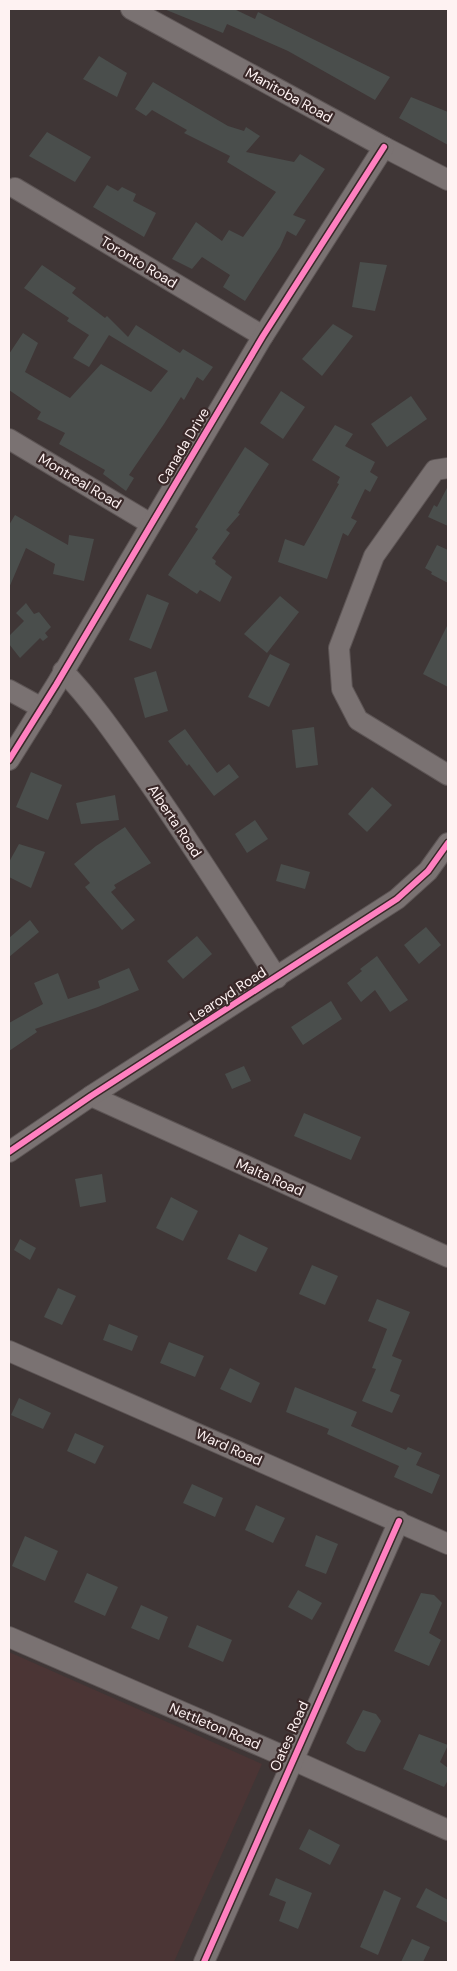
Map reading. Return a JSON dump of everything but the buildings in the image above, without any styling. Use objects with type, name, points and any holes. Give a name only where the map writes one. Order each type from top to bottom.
[{"type":"street","name":"Manitoba Road","points":[[131,9],[448,180]]},
{"type":"street","name":"Canada Drive","points":[[9,760],[42,708],[263,336],[384,147]]},
{"type":"street","name":"Toronto Road","points":[[15,188],[263,336]]},
{"type":"street","name":"Montreal Road","points":[[9,439],[151,524]]},
{"type":"street","points":[[448,468],[435,470],[374,556],[339,648],[342,689],[358,720],[448,775]]},
{"type":"street","name":"Alberta Road","points":[[63,671],[103,718],[181,829],[277,978]]},
{"type":"street","points":[[9,690],[42,708]]},
{"type":"street","name":"Learoyd Road","points":[[9,1152],[91,1096],[397,899],[428,871],[448,843]]},
{"type":"street","name":"Malta Road","points":[[91,1096],[448,1257]]},
{"type":"street","name":"Ward Road","points":[[9,1351],[448,1544]]},
{"type":"street","name":"Oates Road","points":[[204,1962],[398,1521]]},
{"type":"street","name":"Nettleton Road","points":[[9,1637],[448,1830]]},
{"type":"shaded area","points":[[9,1652],[262,1764],[174,1962],[9,1962]]},
{"type":"cycle path","points":[[9,760],[56,685],[263,336],[384,147]]},
{"type":"cycle path","points":[[9,1152],[91,1096],[397,899],[428,871],[448,843]]},
{"type":"cycle path","points":[[204,1962],[399,1521]]}]
